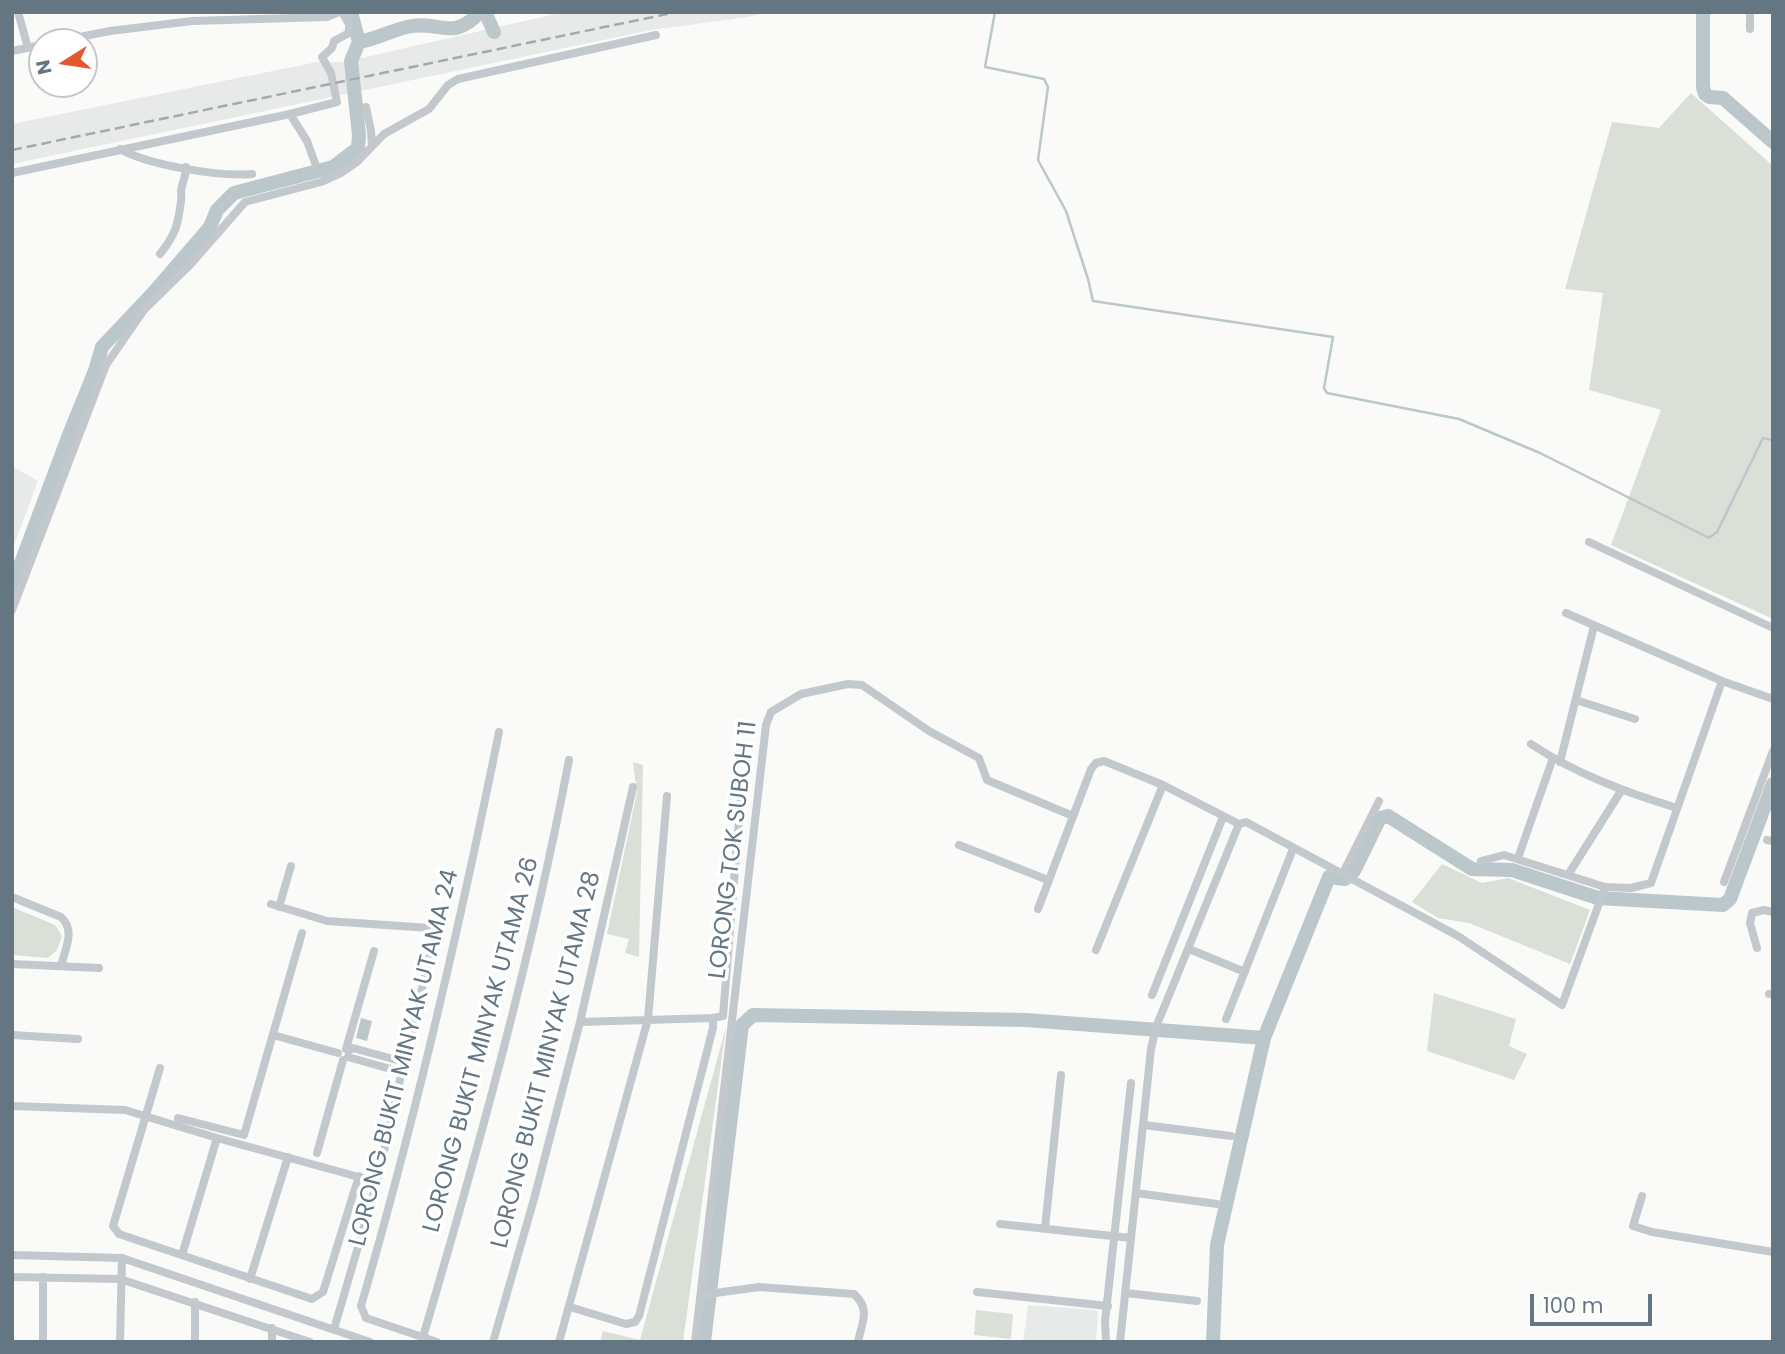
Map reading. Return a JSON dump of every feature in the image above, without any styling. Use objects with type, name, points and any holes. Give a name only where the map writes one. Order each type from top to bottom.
[{"type":"street","points":[[12,51],[28,48],[19,12]]},
{"type":"street","points":[[12,173],[337,102],[331,73],[322,57],[332,48],[334,41],[349,33],[349,24],[341,12],[331,17],[209,16],[98,34]]},
{"type":"street","points":[[1749,29],[1750,12]]},
{"type":"street","points":[[12,610],[106,365],[144,310],[245,202],[321,182],[341,173],[357,162],[384,134],[429,108],[448,85],[458,79],[656,35]]},
{"type":"street","points":[[366,107],[372,146]]},
{"type":"street","points":[[290,114],[307,141],[316,163]]},
{"type":"street","points":[[120,149],[136,158],[238,175],[252,174]]},
{"type":"street","points":[[160,254],[178,228],[177,217],[182,201],[181,189],[186,179],[186,167]]},
{"type":"street","points":[[1590,542],[1773,628]]},
{"type":"street","points":[[1566,613],[1722,681],[1773,699]]},
{"type":"street","points":[[1518,858],[1557,760],[1576,700],[1594,626]]},
{"type":"street","points":[[1481,861],[1497,856],[1518,858],[1604,890],[1651,883],[1722,681]]},
{"type":"street","name":"LORONG TOK SUBOH 11","points":[[695,1342],[708,1294],[766,725],[771,712],[801,694],[848,684],[862,685],[911,720],[979,758],[987,780],[1073,816]]},
{"type":"street","points":[[1576,700],[1635,719]]},
{"type":"street","name":"LORONG BUKIT MINYAK UTAMA 24","points":[[437,1342],[366,1318],[360,1306],[395,1188],[475,856],[499,732]]},
{"type":"street","points":[[1531,744],[1620,791],[1677,808]]},
{"type":"street","points":[[1724,882],[1771,763],[1773,751]]},
{"type":"street","name":"LORONG BUKIT MINYAK UTAMA 26","points":[[423,1337],[461,1208],[514,1006],[549,867],[569,760]]},
{"type":"street","points":[[1038,909],[1091,769],[1099,761],[1163,785],[1223,817],[1242,823],[1293,849],[1458,936],[1562,1005],[1604,890]]},
{"type":"street","points":[[580,1022],[723,1016],[742,783]]},
{"type":"street","points":[[1096,950],[1163,785]]},
{"type":"street","name":"LORONG BUKIT MINYAK UTAMA 28","points":[[493,1342],[580,1022],[633,787]]},
{"type":"street","points":[[1568,875],[1620,791]]},
{"type":"street","points":[[559,1342],[648,1019],[667,796]]},
{"type":"street","points":[[1346,877],[1379,801]]},
{"type":"street","points":[[1152,995],[1223,817]]},
{"type":"street","points":[[1120,1342],[1151,1049],[1163,1007],[1242,823]]},
{"type":"street","points":[[959,845],[1048,880]]},
{"type":"street","points":[[1226,1019],[1293,849]]},
{"type":"street","points":[[291,866],[275,906],[327,921],[430,928],[435,935],[377,1182],[334,1329]]},
{"type":"street","points":[[12,897],[67,922],[70,930],[61,966]]},
{"type":"street","points":[[1757,948],[1750,923],[1752,913],[1764,910],[1773,912]]},
{"type":"street","points":[[178,1118],[244,1135],[302,933]]},
{"type":"street","points":[[1189,949],[1245,972]]},
{"type":"street","points":[[317,1153],[374,951]]},
{"type":"street","points":[[12,964],[99,968]]},
{"type":"street","points":[[570,1307],[626,1324],[635,1322],[639,1315],[713,1028],[713,1018]]},
{"type":"street","points":[[12,1035],[78,1039]]},
{"type":"street","points":[[273,1035],[401,1072]]},
{"type":"street","points":[[345,1054],[353,1048],[404,1062]]},
{"type":"street","points":[[160,1068],[113,1226],[119,1234],[307,1298],[320,1295],[359,1176]]},
{"type":"street","points":[[1045,1228],[1061,1075]]},
{"type":"street","points":[[1106,1342],[1104,1335],[1131,1083]]},
{"type":"street","points":[[12,1106],[125,1110],[395,1188]]},
{"type":"street","points":[[1144,1125],[1231,1136]]},
{"type":"street","points":[[182,1255],[217,1138]]},
{"type":"street","points":[[250,1279],[288,1157]]},
{"type":"street","points":[[1136,1194],[1217,1204]]},
{"type":"street","points":[[1642,1196],[1633,1226],[1652,1232],[1773,1252]]},
{"type":"street","points":[[1000,1224],[1131,1238]]},
{"type":"street","points":[[12,1255],[122,1258],[370,1342]]},
{"type":"street","points":[[120,1342],[122,1258]]},
{"type":"street","points":[[12,1277],[120,1279],[310,1342]]},
{"type":"street","points":[[43,1277],[43,1342]]},
{"type":"street","points":[[708,1294],[759,1287],[854,1294],[863,1303],[864,1312],[858,1342]]},
{"type":"street","points":[[977,1292],[1108,1306]]},
{"type":"street","points":[[1126,1293],[1197,1301]]},
{"type":"street","points":[[195,1303],[195,1342]]},
{"type":"street","points":[[272,1328],[272,1342]]},
{"type":"shaded area","points":[[564,12],[768,12],[651,30],[12,164],[12,124],[317,62],[344,62]]},
{"type":"shaded area","points":[[1691,93],[1773,166],[1773,619],[1611,545],[1661,410],[1589,390],[1603,293],[1565,289],[1612,122],[1659,128]]},
{"type":"shaded area","points":[[12,466],[38,481],[12,551]]},
{"type":"shaded area","points":[[633,762],[643,765],[639,957],[625,953],[629,939],[607,934],[637,792]]},
{"type":"shaded area","points":[[1442,864],[1482,883],[1508,878],[1590,910],[1570,964],[1469,923],[1438,918],[1412,902]]},
{"type":"shaded area","points":[[12,907],[55,925],[62,936],[57,950],[48,958],[12,955]]},
{"type":"shaded area","points":[[1434,993],[1516,1019],[1509,1046],[1527,1054],[1514,1080],[1427,1051]]},
{"type":"shaded area","points":[[361,1018],[372,1021],[367,1041],[356,1038]]},
{"type":"shaded area","points":[[726,1027],[683,1342],[600,1342],[603,1331],[640,1340]]},
{"type":"shaded area","points":[[1028,1305],[1096,1310],[1096,1342],[1023,1342]]},
{"type":"shaded area","points":[[976,1310],[1013,1314],[1011,1339],[974,1335]]},
{"type":"waterway","points":[[351,12],[359,42]]},
{"type":"waterway","points":[[12,587],[102,347],[210,227],[217,210],[234,193],[333,167],[358,148],[351,61],[359,42],[418,25],[453,28],[470,21],[480,12]]},
{"type":"waterway","points":[[485,12],[494,32]]},
{"type":"waterway","points":[[995,12],[985,67],[1044,79],[1048,87],[1038,160],[1066,211],[1093,301],[1333,337],[1324,388],[1327,393],[1459,419],[1540,453],[1709,538],[1717,532],[1763,438],[1773,440]]},
{"type":"waterway","points":[[1703,12],[1705,94],[1723,98],[1773,142]]},
{"type":"waterway","points":[[1213,1342],[1217,1245],[1264,1038],[1329,877],[1345,879],[1354,871],[1380,818],[1388,816],[1472,869],[1512,870],[1598,898],[1723,905],[1730,899],[1773,784]]},
{"type":"waterway","points":[[704,1342],[742,1025],[753,1015],[1026,1020],[1264,1038]]},
{"type":"railway","points":[[12,150],[677,12]]}]
